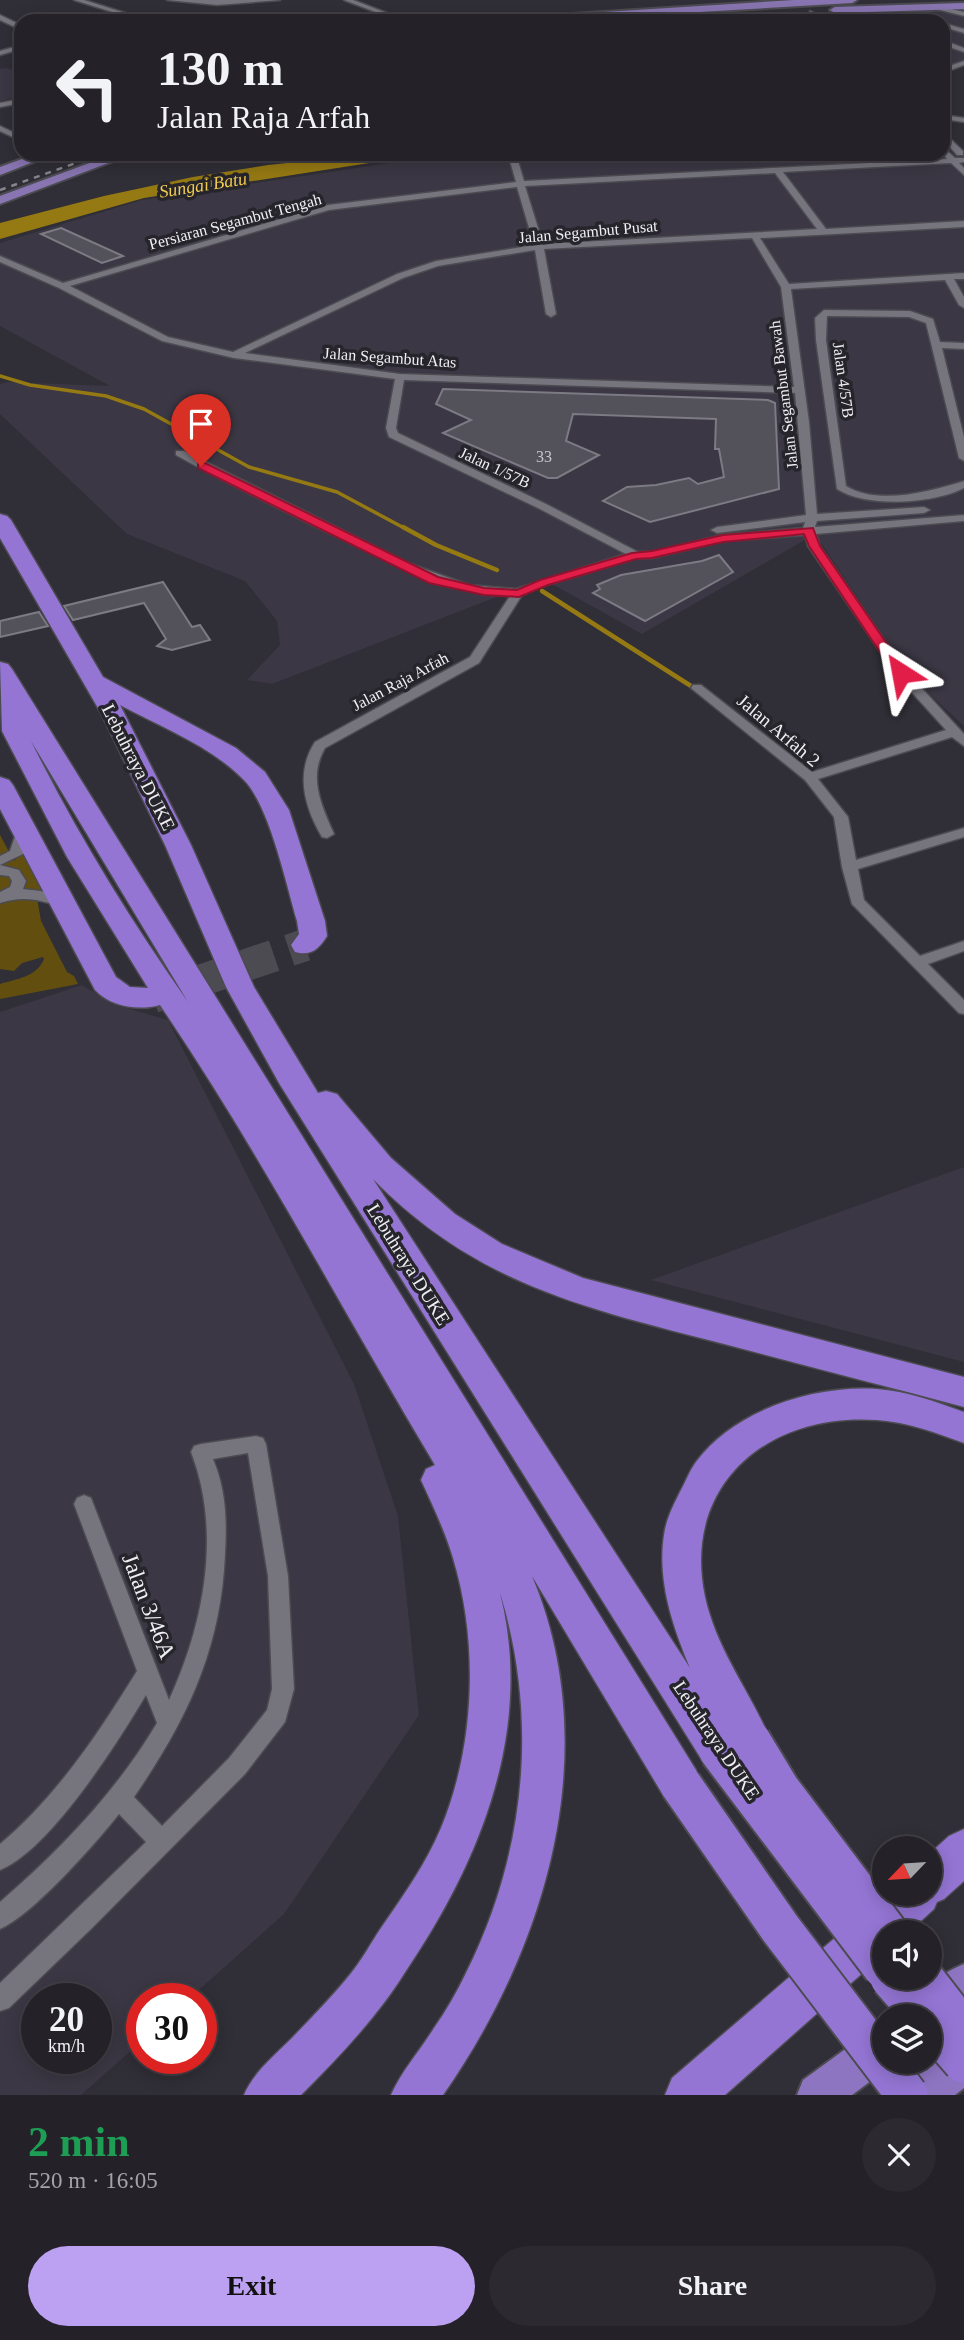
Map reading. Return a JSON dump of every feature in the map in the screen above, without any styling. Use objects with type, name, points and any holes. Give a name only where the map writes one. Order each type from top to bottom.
[{"type":"highway","name":"Lebuhraya DUKE","points":[[0,520],[96,682],[178,845],[240,987],[355,1180],[872,1950]]},
{"type":"highway","name":"Lebuhraya DUKE","points":[[0,669],[681,1785],[780,1928],[907,2095]]},
{"type":"highway","points":[[96,682],[227,753],[256,777],[276,810],[312,921],[313,936],[305,945]]},
{"type":"highway","points":[[0,699],[15,735],[76,850],[257,1136],[506,1560],[521,1593],[539,1672],[545,1771],[539,1828],[520,1892],[486,1985],[468,2020],[415,2095]]},
{"type":"highway","points":[[0,748],[76,850]]},
{"type":"highway","points":[[0,785],[20,842],[59,901],[109,989],[130,998],[153,997]]},
{"type":"highway","points":[[240,987],[347,1129],[386,1172],[432,1214],[487,1252],[544,1279],[599,1298],[964,1392]]},
{"type":"highway","points":[[210,1058],[285,1209],[453,1504],[477,1570],[489,1640],[490,1702],[480,1759],[468,1812],[445,1866],[413,1922],[363,1994],[268,2095]]},
{"type":"highway","points":[[257,1136],[464,1429]]},
{"type":"highway","points":[[878,1920],[779,1789],[735,1746],[687,1608],[681,1540],[690,1510],[709,1473],[750,1436],[786,1419],[828,1408],[867,1404],[911,1410],[964,1428]]},
{"type":"highway","points":[[942,1872],[964,1851]]},
{"type":"highway","points":[[689,2095],[905,1906]]},
{"type":"highway","points":[[938,2004],[964,1984]]},
{"type":"highway","points":[[901,1990],[913,2004]]},
{"type":"highway","points":[[932,1990],[964,2031]]},
{"type":"highway","points":[[921,2095],[964,2062],[942,2037]]},
{"type":"highway","points":[[818,2095],[872,2054]]},
{"type":"main road","points":[[924,0],[938,8]]},
{"type":"main road","points":[[924,0],[963,10]]},
{"type":"main road","points":[[588,14],[826,1],[963,10]]},
{"type":"main road","points":[[771,14],[812,12],[864,3]]},
{"type":"main road","points":[[700,14],[812,9],[864,3]]},
{"type":"main road","points":[[0,171],[23,161]]},
{"type":"main road","points":[[0,200],[107,161]]},
{"type":"street","points":[[77,0],[124,14]]},
{"type":"street","points":[[170,0],[217,3],[277,0]]},
{"type":"street","points":[[347,0],[386,14]]},
{"type":"street","points":[[361,0],[400,14]]},
{"type":"street","points":[[812,12],[816,14]]},
{"type":"street","points":[[950,142],[964,159]]},
{"type":"street","points":[[950,157],[964,173]]},
{"type":"street","name":"Persiaran Segambut Tengah","points":[[62,286],[328,208],[519,184],[964,159]]},
{"type":"street","points":[[514,161],[539,247],[551,314]]},
{"type":"street","points":[[873,161],[876,165]]},
{"type":"street","points":[[777,170],[822,230]]},
{"type":"street","name":"Jalan Segambut Pusat","points":[[234,355],[417,269],[539,247],[964,224]]},
{"type":"street","name":"Jalan Segambut Bawah","points":[[754,235],[786,287],[807,340],[810,383],[819,423],[810,524]]},
{"type":"street","name":"Jalan Segambut Atas","points":[[0,259],[62,286],[165,339],[234,355],[303,366],[400,377],[810,383]]},
{"type":"street","points":[[786,287],[964,276]]},
{"type":"street","points":[[948,277],[964,305]]},
{"type":"street","name":"Jalan 4/57B","points":[[964,458],[961,428],[930,321],[910,314],[824,313],[807,340],[810,383],[819,423],[845,492],[855,496],[912,498],[948,492],[964,484]]},
{"type":"street","points":[[937,345],[964,346]]},
{"type":"street","name":"Jalan 1/57B","points":[[400,377],[391,428],[393,435],[542,506],[636,555]]},
{"type":"street","points":[[180,453],[223,478],[434,580],[484,592],[519,593],[544,582],[636,555],[652,555],[723,538],[810,524],[964,507]]},
{"type":"street","points":[[810,524],[964,517]]},
{"type":"street","points":[[810,524],[814,546],[901,673],[964,742]]},
{"type":"street","name":"Jalan Raja Arfah","points":[[327,834],[315,806],[308,774],[311,758],[320,745],[475,660],[519,593]]},
{"type":"street","name":"Jalan Arfah 2","points":[[697,688],[810,777],[841,817],[857,901],[915,963],[964,1009]]},
{"type":"street","points":[[810,777],[953,732]]},
{"type":"street","points":[[849,867],[964,832]]},
{"type":"street","points":[[0,862],[20,842]]},
{"type":"street","points":[[6,896],[19,885],[18,877],[0,868],[20,842]]},
{"type":"street","points":[[6,896],[27,893],[59,901]]},
{"type":"street","points":[[915,963],[964,946]]},
{"type":"street","points":[[0,1917],[91,1832],[118,1798],[168,1724],[206,1631],[213,1584],[216,1535],[214,1492],[201,1452],[256,1444],[278,1576],[284,1689],[277,1714],[237,1766],[0,1999]]},
{"type":"street","name":"Jalan 3/46A","points":[[84,1504],[168,1724]]},
{"type":"street","points":[[0,1859],[49,1812],[80,1776],[113,1730],[148,1673]]},
{"type":"street","points":[[118,1798],[162,1842]]},
{"type":"shaded area","points":[[947,12],[964,16],[964,62],[950,66],[950,14],[901,14]]},
{"type":"shaded area","points":[[0,69],[14,71],[14,98],[0,101]]},
{"type":"shaded area","points":[[403,161],[964,163],[964,726],[912,678],[815,534],[642,634],[543,579],[272,684],[247,680],[280,645],[277,621],[245,581],[127,534],[0,414],[0,384],[7,382],[110,386],[0,326],[0,243],[142,200]]},
{"type":"shaded area","points":[[0,835],[14,861],[24,848],[43,890],[28,890],[37,898],[41,921],[67,972],[74,976],[78,984],[0,999],[0,984],[31,974],[44,959],[43,957],[22,963],[14,971],[0,969]]},
{"type":"shaded area","points":[[82,985],[116,1005],[168,1020],[354,1384],[398,1516],[419,1715],[284,1914],[207,1983],[126,1983],[126,2055],[112,2068],[112,1983],[21,1983],[21,2074],[105,2074],[81,2095],[0,2095],[0,1012]]},
{"type":"shaded area","points":[[964,1167],[964,1362],[651,1280]]},
{"type":"water","name":"Sungai Batu","points":[[307,161],[382,161],[144,198],[0,239],[0,223],[104,196],[193,177]]},
{"type":"building","points":[[61,228],[123,256],[102,263],[41,234]]},
{"type":"building","points":[[443,389],[768,400],[775,403],[779,489],[650,522],[603,501],[627,487],[656,485],[689,478],[698,484],[724,477],[719,449],[715,449],[716,419],[573,414],[566,441],[599,455],[557,478],[548,478],[443,433],[471,420],[436,404]]},
{"type":"building","points":[[719,555],[733,572],[645,621],[593,593],[600,589],[597,585],[621,575],[702,561]]},
{"type":"building","points":[[163,582],[192,627],[200,625],[210,640],[172,650],[157,646],[166,639],[144,603],[73,620],[64,606]]},
{"type":"building","points":[[39,612],[48,626],[0,637],[0,621]]},
{"type":"waterway","points":[[0,376],[30,385],[106,396],[144,409],[249,467],[337,492],[406,529]]},
{"type":"waterway","points":[[403,527],[436,545],[497,570]]},
{"type":"waterway","points":[[542,591],[691,686]]},
{"type":"tunnel","points":[[153,997],[305,945]]},
{"type":"railway","points":[[0,190],[81,161]]},
{"type":"route","points":[[201,466],[434,580],[484,592],[519,593],[544,582],[636,555],[652,555],[723,538],[809,531],[814,546],[901,673]]}]
